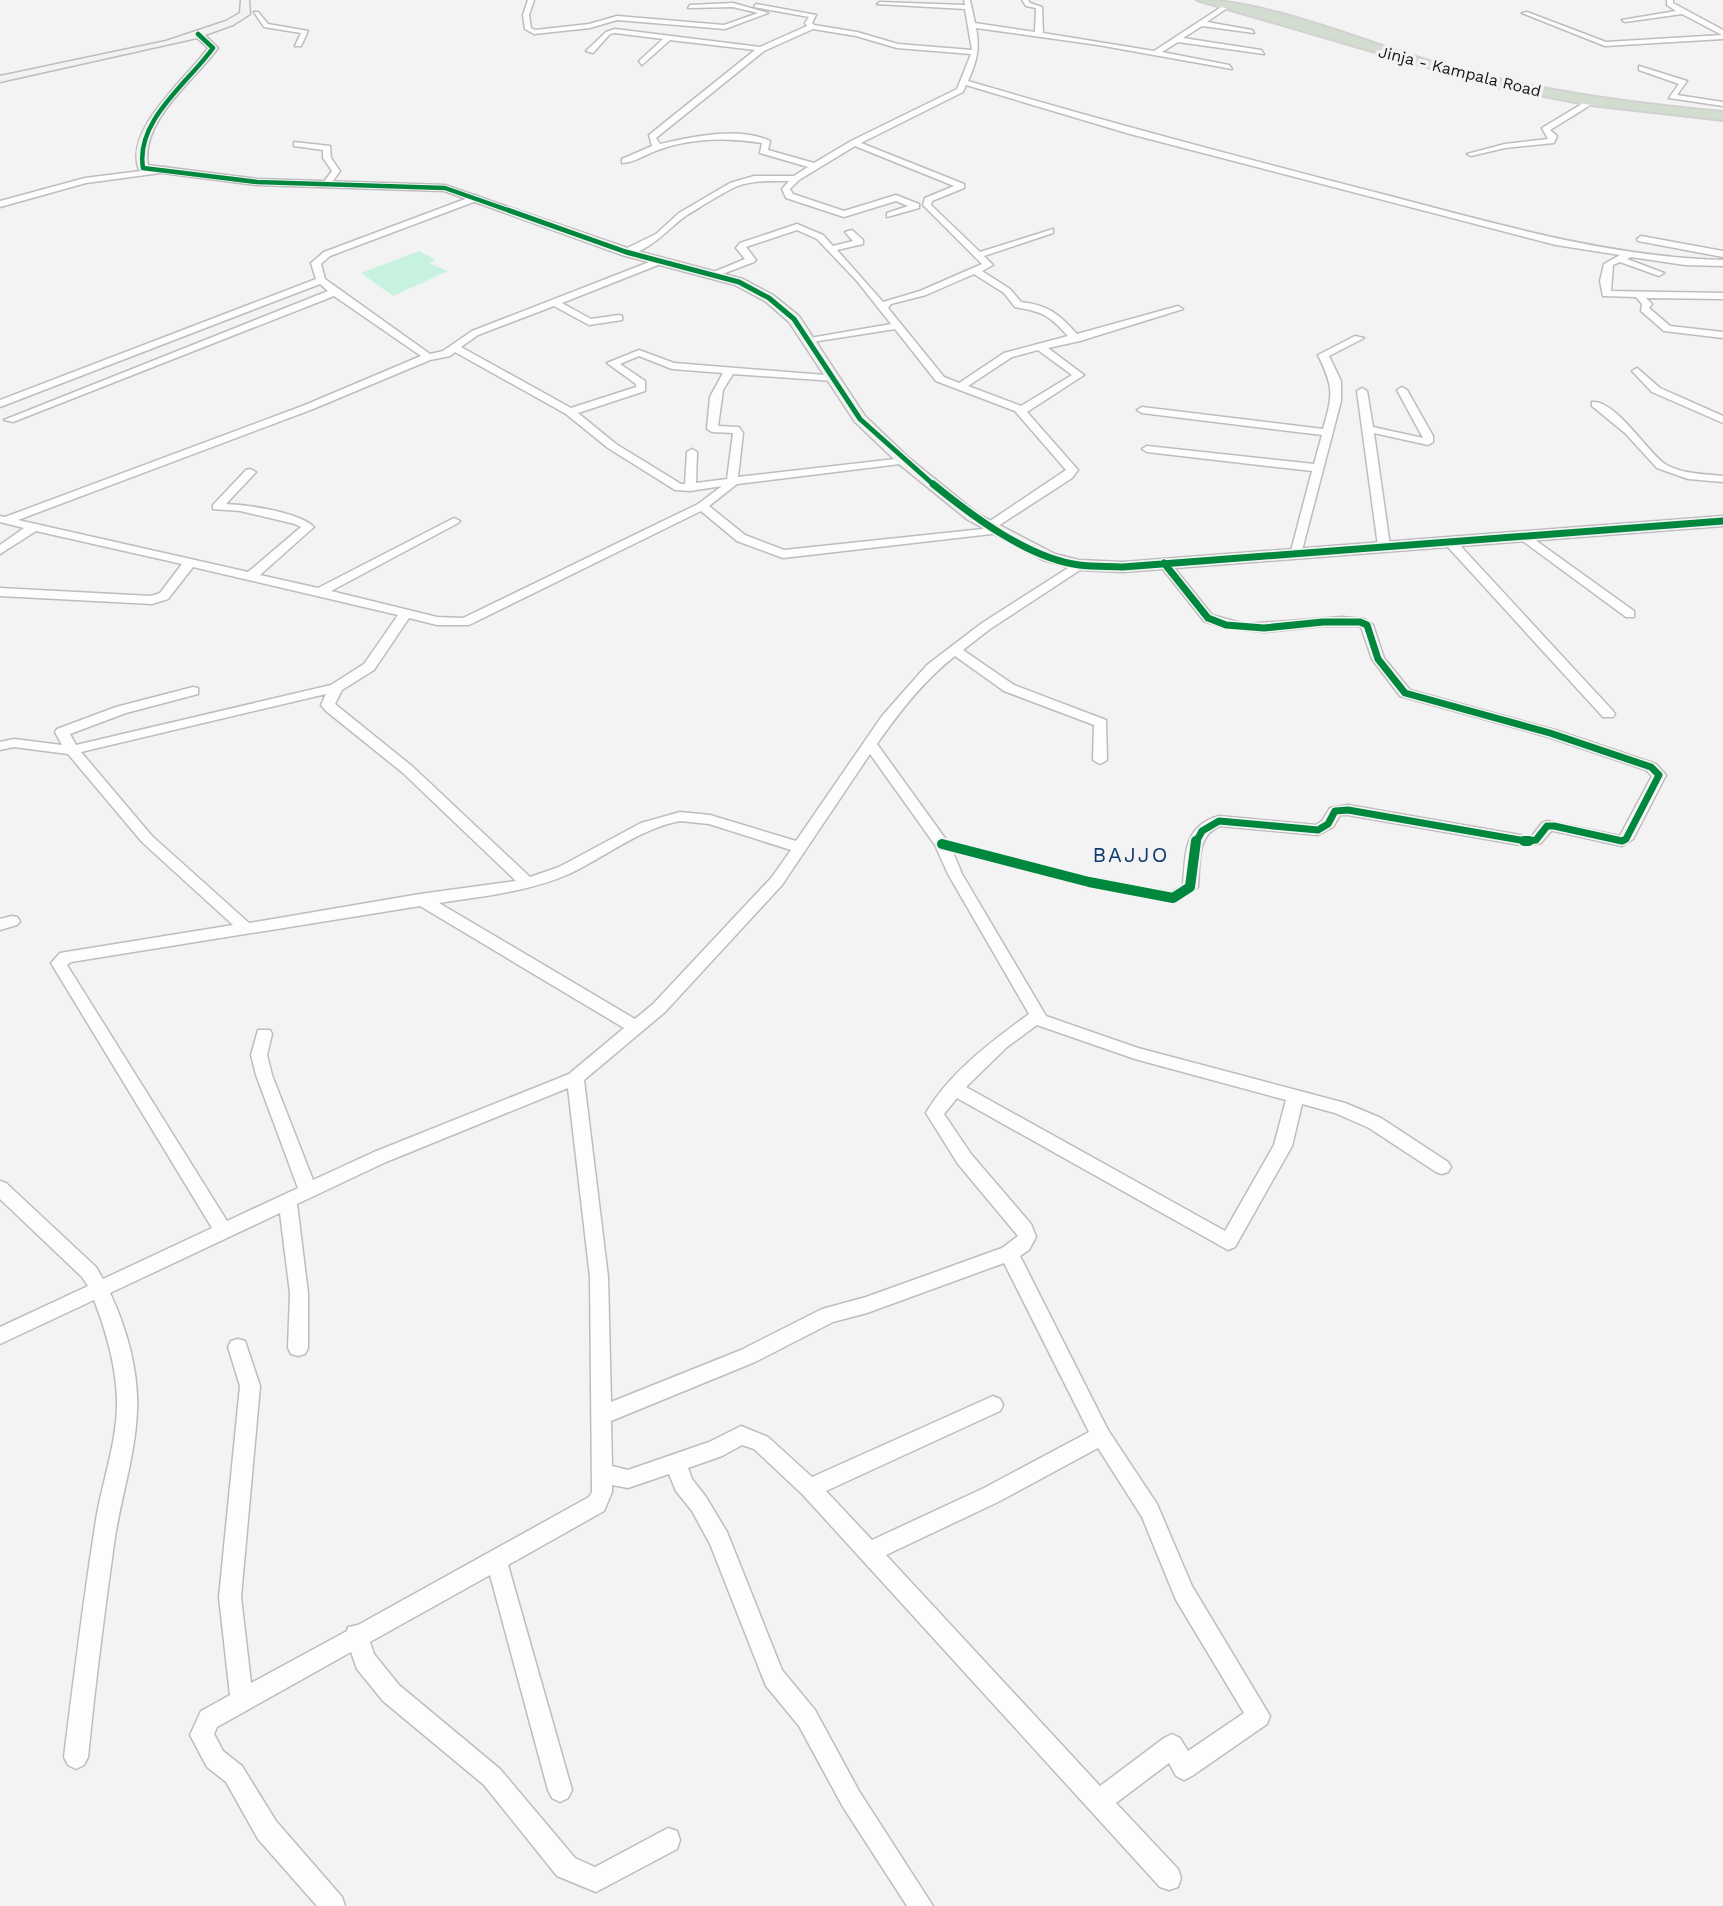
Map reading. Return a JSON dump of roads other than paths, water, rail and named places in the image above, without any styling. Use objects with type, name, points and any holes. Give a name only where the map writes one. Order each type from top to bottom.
[{"type":"highway","name":"Jinja - Kampala Road","points":[[1203,0],[1462,74],[1593,101],[1723,116]]},
{"type":"street","points":[[0,79],[198,34],[240,19],[247,9],[246,0]]},
{"type":"street","points":[[531,0],[526,15],[528,29],[534,32],[590,26],[617,18],[725,27],[765,13],[733,5],[690,7]]},
{"type":"street","points":[[725,0],[814,16],[808,23],[812,27]]},
{"type":"street","points":[[747,5],[765,0]]},
{"type":"street","points":[[1025,0],[1028,5],[1039,7],[1039,34]]},
{"type":"street","points":[[1670,0],[1669,4],[1681,12],[1723,35]]},
{"type":"street","points":[[880,4],[967,3],[975,51],[965,82],[960,90],[854,143],[815,166],[796,178],[786,189],[789,196],[840,214],[896,198],[915,204],[914,207],[890,215]]},
{"type":"street","points":[[1156,53],[1228,5]]},
{"type":"street","points":[[1625,20],[1681,12]]},
{"type":"street","points":[[256,13],[266,26],[305,31],[298,44]]},
{"type":"street","points":[[1525,13],[1605,44],[1723,35]]},
{"type":"street","points":[[1199,23],[1252,32]]},
{"type":"street","points":[[972,25],[1229,67]]},
{"type":"street","points":[[657,147],[651,139],[662,128],[761,49],[812,27],[857,34],[897,46],[975,51]]},
{"type":"street","points":[[590,51],[608,33],[615,31],[761,49]]},
{"type":"street","points":[[198,34],[213,48],[153,121],[144,141],[141,166],[157,171],[257,182],[437,186],[626,252],[714,274],[769,298],[794,319],[860,419],[904,461],[992,529],[1049,556],[1098,568],[1723,521]]},
{"type":"street","points":[[642,63],[668,38]]},
{"type":"street","points":[[1175,39],[1261,52]]},
{"type":"street","points":[[1642,68],[1684,83],[1672,96],[1723,104]]},
{"type":"street","points":[[965,82],[1133,132],[1571,246],[1685,262],[1723,262]]},
{"type":"street","points":[[1471,154],[1505,146],[1551,141],[1554,138],[1545,130],[1593,101]]},
{"type":"street","points":[[625,161],[657,147],[695,137],[739,136],[766,142],[763,151],[815,166]]},
{"type":"street","points":[[854,143],[961,185],[926,202],[988,265],[977,272],[922,293],[888,302],[883,309]]},
{"type":"street","points":[[297,144],[327,148],[327,158],[336,171],[327,183]]},
{"type":"street","points":[[626,252],[659,236],[682,215],[746,180],[781,157]]},
{"type":"street","points":[[0,204],[85,181],[157,171]]},
{"type":"street","points":[[746,180],[796,178]]},
{"type":"street","points":[[428,356],[335,292],[321,280],[316,263],[327,254],[476,198]]},
{"type":"street","points":[[702,506],[741,538],[782,554],[992,529],[1068,477],[1072,470],[1021,411],[940,379],[860,279],[812,233],[793,228],[743,244],[741,248],[751,260],[714,274]]},
{"type":"street","points":[[979,255],[1050,231]]},
{"type":"street","points":[[830,248],[860,242],[849,232]]},
{"type":"street","points":[[1641,239],[1723,254]]},
{"type":"street","points":[[1633,254],[1617,258],[1609,264],[1605,294],[1723,296]]},
{"type":"street","points":[[1617,258],[1658,273]]},
{"type":"street","points":[[2,520],[309,407],[428,356],[455,348],[475,333],[660,261]]},
{"type":"street","points":[[977,272],[1007,291],[1018,305],[1039,307],[1059,320],[1076,339]]},
{"type":"street","points":[[0,404],[321,280]]},
{"type":"street","points":[[9,420],[335,292]]},
{"type":"street","points":[[1640,296],[1647,304],[1644,309],[1667,330],[1723,335]]},
{"type":"street","points":[[554,302],[589,323],[619,318]]},
{"type":"street","points":[[959,387],[1008,355],[1076,339],[1178,309]]},
{"type":"street","points":[[810,341],[897,326]]},
{"type":"street","points":[[1297,551],[1337,389],[1323,355],[1359,338]]},
{"type":"street","points":[[1021,411],[1079,375],[1040,347]]},
{"type":"street","points":[[455,348],[570,412],[612,446],[672,486],[690,488],[732,484],[904,461]]},
{"type":"street","points":[[570,412],[641,389],[641,383],[612,363],[639,353],[672,366],[834,378]]},
{"type":"street","points":[[2,520],[252,575],[447,623],[465,622],[702,506],[732,484],[738,433],[736,429],[712,429],[714,394],[720,381],[731,370]]},
{"type":"street","points":[[1637,371],[1647,383],[1668,396],[1723,420]]},
{"type":"street","points":[[1369,429],[1428,442],[1428,436],[1402,390]]},
{"type":"street","points":[[1362,391],[1369,429],[1374,501],[1384,546]]},
{"type":"street","points":[[1596,404],[1629,430],[1661,466],[1688,476],[1723,480]]},
{"type":"street","points":[[1142,410],[1328,433]]},
{"type":"street","points":[[1147,449],[1318,468]]},
{"type":"street","points":[[690,488],[692,452]]},
{"type":"street","points":[[250,472],[217,507],[240,508],[299,521],[308,527],[252,575]]},
{"type":"street","points":[[320,592],[454,521]]},
{"type":"street","points":[[0,550],[34,527]]},
{"type":"street","points":[[1524,536],[1630,614]]},
{"type":"street","points":[[1451,543],[1608,714]]},
{"type":"street","points":[[0,592],[152,600],[164,596],[189,562]]},
{"type":"street","points":[[942,844],[1088,882],[1173,898],[1190,887],[1194,848],[1199,832],[1210,823],[1219,821],[1318,831],[1328,824],[1335,811],[1348,810],[1526,841],[1536,840],[1548,827],[1554,826],[1622,841],[1626,839],[1659,775],[1651,767],[1550,733],[1405,693],[1378,659],[1367,625],[1360,622],[1266,627],[1231,626],[1216,622],[1209,618],[1164,563]]},
{"type":"street","points":[[0,1336],[380,1157],[575,1078],[659,1008],[777,881],[870,744],[909,692],[932,668],[1079,565]]},
{"type":"street","points":[[0,746],[14,743],[72,750],[337,688],[369,667],[406,613]]},
{"type":"street","points":[[955,650],[1009,688],[1101,723],[1100,760]]},
{"type":"street","points":[[337,688],[328,705],[366,732],[424,782],[528,884]]},
{"type":"street","points":[[193,691],[63,730],[72,750],[147,839],[244,927]]},
{"type":"street","points":[[870,744],[942,844],[955,874],[1038,1019],[1135,1053],[1339,1108],[1375,1123],[1441,1167]]},
{"type":"street","points":[[223,1230],[59,963],[74,955],[528,884],[564,870],[662,819],[681,815],[698,817],[774,843],[800,847]]},
{"type":"street","points":[[420,899],[636,1027]]},
{"type":"street","points":[[602,1415],[748,1356],[829,1315],[1009,1253],[1022,1245],[1027,1237],[1025,1229],[942,1129],[935,1113],[954,1088],[1002,1043],[1038,1019]]},
{"type":"street","points":[[264,1034],[259,1055],[264,1074],[309,1190]]},
{"type":"street","points":[[333,1906],[267,1830],[234,1774],[215,1759],[202,1735],[209,1719],[356,1635],[597,1504],[603,1492],[599,1277],[575,1078]]},
{"type":"street","points":[[954,1088],[1228,1242],[1283,1146],[1295,1097]]},
{"type":"street","points":[[0,1188],[89,1272],[101,1288],[127,1397],[123,1451],[109,1508],[88,1647],[76,1757]]},
{"type":"street","points":[[287,1200],[299,1293],[298,1348]]},
{"type":"street","points":[[1009,1253],[1101,1436],[1150,1511],[1184,1593],[1259,1716],[1184,1768],[1172,1746],[1099,1801]]},
{"type":"street","points":[[238,1347],[250,1386],[230,1597],[242,1701]]},
{"type":"street","points":[[810,1488],[993,1405]]},
{"type":"street","points":[[602,1474],[628,1479],[715,1449],[741,1435],[761,1443],[810,1488],[1169,1878]]},
{"type":"street","points":[[869,1553],[991,1495],[1101,1436]]},
{"type":"street","points":[[676,1462],[683,1485],[699,1504],[719,1538],[744,1608],[774,1678],[807,1718],[851,1799],[921,1906]]},
{"type":"street","points":[[496,1559],[560,1790]]},
{"type":"street","points":[[356,1635],[365,1661],[391,1693],[492,1777],[566,1867],[596,1880],[668,1840]]},
{"type":"district","name":"BAJJO","points":[[1131,855]]}]
